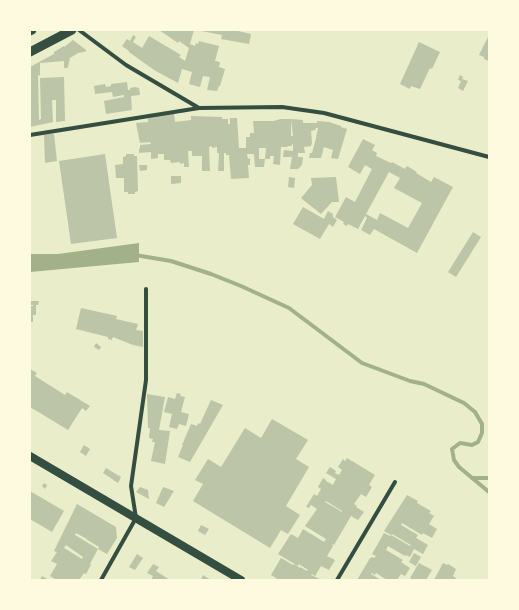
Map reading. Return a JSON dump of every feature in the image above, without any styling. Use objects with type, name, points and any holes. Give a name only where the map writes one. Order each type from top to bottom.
[{"type":"main road","points":[[30,52],[72,30]]},
{"type":"main road","points":[[30,456],[238,579]]},
{"type":"street","points":[[79,30],[126,65],[199,108]]},
{"type":"street","points":[[30,135],[199,108],[282,107],[324,113],[489,157]]},
{"type":"street","points":[[101,580],[136,518],[131,486],[146,380],[146,289]]},
{"type":"street","points":[[337,580],[395,482]]},
{"type":"shaded area","points":[[139,243],[139,262],[30,272],[30,254],[58,254]]},
{"type":"building","points":[[159,30],[194,30],[190,44],[195,46],[199,41],[219,46],[215,61],[220,62],[219,67],[225,69],[217,91],[207,90],[210,77],[203,76],[200,87],[189,84],[192,72],[182,69],[178,83],[154,70],[122,46],[127,39],[130,41],[133,35],[136,37],[133,42],[142,48],[149,36],[181,55],[179,57],[185,61],[189,48],[179,41],[178,43]]},
{"type":"building","points":[[201,30],[234,30],[251,34],[249,44],[221,39],[222,35]]},
{"type":"building","points":[[489,35],[489,61],[479,55]]},
{"type":"building","points":[[73,40],[86,51],[78,53],[70,58],[67,68],[64,68],[64,61],[40,63],[40,75],[38,76],[39,120],[41,119],[40,78],[64,77],[65,121],[56,122],[56,100],[52,100],[53,122],[30,127],[30,67],[54,54],[54,52]]},
{"type":"building","points":[[419,42],[440,52],[420,89],[411,86],[410,89],[400,84]]},
{"type":"building","points":[[460,75],[463,77],[462,79],[468,81],[463,91],[458,88],[461,81],[458,80]]},
{"type":"building","points":[[127,82],[128,90],[135,87],[139,88],[140,95],[131,96],[132,110],[106,114],[104,101],[124,97],[124,95],[113,97],[112,92],[95,94],[94,86],[105,84],[106,87],[111,86],[111,84]]},
{"type":"building","points":[[174,113],[175,122],[191,120],[191,116],[222,117],[222,119],[228,119],[228,124],[230,124],[230,118],[237,118],[239,148],[246,148],[246,137],[250,137],[250,133],[254,133],[253,121],[291,119],[303,120],[303,123],[317,123],[317,121],[329,122],[347,129],[338,159],[331,158],[333,150],[324,147],[321,158],[309,158],[316,138],[318,128],[316,128],[315,130],[311,131],[311,146],[304,147],[305,153],[298,153],[298,157],[303,157],[302,165],[298,169],[290,169],[292,157],[283,157],[284,150],[293,151],[292,144],[292,146],[281,147],[280,165],[273,164],[274,156],[270,156],[270,159],[265,159],[264,167],[255,167],[254,154],[247,154],[248,159],[250,158],[250,165],[248,165],[249,178],[231,179],[229,155],[226,155],[226,153],[224,153],[224,171],[218,171],[219,153],[217,153],[217,147],[209,147],[210,171],[202,171],[202,156],[192,156],[192,151],[188,151],[189,167],[184,167],[184,163],[171,163],[170,160],[164,160],[164,154],[158,154],[158,158],[151,159],[151,152],[139,153],[140,145],[151,144],[150,142],[140,143],[136,123],[148,122],[148,118]],"holes":[[[291,119],[293,136],[291,136]],[[259,148],[266,148],[265,159],[259,159]]]},
{"type":"building","points":[[54,134],[57,161],[45,163],[44,135]]},
{"type":"building","points":[[363,139],[375,145],[372,150],[377,153],[376,156],[405,169],[407,166],[431,182],[434,177],[453,187],[417,253],[374,229],[370,235],[361,230],[367,218],[365,216],[358,229],[348,224],[347,226],[343,224],[344,222],[335,217],[346,197],[355,202],[372,169],[365,165],[360,174],[348,167]],"holes":[[[389,172],[400,178],[394,188],[422,203],[408,228],[380,213],[377,220],[366,214]]]},
{"type":"building","points":[[105,154],[117,238],[71,244],[59,161]]},
{"type":"building","points":[[126,154],[134,154],[134,156],[137,156],[138,191],[135,192],[135,194],[128,194],[128,192],[124,192],[124,178],[116,178],[115,165],[123,164],[123,157],[126,156]]},
{"type":"building","points":[[139,165],[147,165],[147,170],[140,171]]},
{"type":"building","points":[[171,176],[181,176],[181,183],[171,184]]},
{"type":"building","points":[[289,177],[295,178],[294,188],[288,187]]},
{"type":"building","points":[[336,177],[339,202],[332,202],[321,214],[301,198],[312,185],[311,178]]},
{"type":"building","points":[[303,207],[324,219],[328,211],[333,214],[333,217],[337,220],[333,227],[329,224],[320,239],[293,224]]},
{"type":"building","points":[[473,232],[481,237],[456,277],[448,272]]},
{"type":"building","points":[[31,301],[39,301],[38,305],[36,305],[36,315],[33,315],[33,322],[30,322],[30,306],[33,306],[30,305]]},
{"type":"building","points":[[81,308],[117,316],[116,319],[138,324],[136,330],[143,331],[143,347],[133,345],[113,337],[112,340],[108,339],[108,337],[76,329]]},
{"type":"building","points":[[96,343],[101,347],[99,350],[94,347]]},
{"type":"building","points":[[30,369],[37,373],[35,376],[65,395],[67,392],[90,406],[86,411],[82,408],[68,430],[30,407]]},
{"type":"building","points":[[177,393],[181,394],[180,396],[185,397],[181,412],[189,414],[186,426],[179,424],[177,429],[169,427],[172,414],[164,412],[168,397],[175,399]]},
{"type":"building","points":[[147,394],[165,397],[159,430],[170,431],[165,464],[151,461],[155,442],[152,442],[153,439],[149,438],[150,428],[148,428]]},
{"type":"building","points":[[211,400],[223,405],[190,462],[178,457],[191,424],[197,426],[198,423],[200,424]]},
{"type":"building","points":[[272,419],[308,440],[296,459],[309,467],[286,506],[300,515],[288,534],[281,530],[270,548],[193,501],[203,484],[195,480],[208,459],[221,467],[245,428],[261,438]]},
{"type":"building","points":[[84,445],[90,449],[86,456],[80,452]]},
{"type":"building","points":[[347,458],[375,475],[369,485],[372,487],[366,497],[361,494],[354,504],[364,512],[358,520],[351,516],[334,545],[332,545],[333,546],[327,556],[335,560],[329,570],[321,566],[315,576],[312,574],[311,575],[322,580],[279,580],[271,575],[281,558],[293,565],[294,564],[307,571],[308,570],[278,554],[291,534],[298,538],[303,529],[324,542],[326,539],[305,526],[317,509],[311,505],[309,508],[306,507],[314,494],[317,496],[321,489],[318,487],[323,478],[333,485],[336,479],[326,473],[330,467],[339,475],[342,470],[338,467],[343,459],[345,461]],"holes":[[[326,501],[342,512],[325,502]]]},
{"type":"building","points":[[106,468],[121,477],[118,483],[103,473]]},
{"type":"building","points":[[44,483],[47,485],[45,489],[42,486]]},
{"type":"building","points":[[140,487],[148,490],[149,499],[136,492]]},
{"type":"building","points":[[163,487],[174,491],[164,507],[156,503]]},
{"type":"building","points":[[30,491],[64,511],[52,532],[30,519]]},
{"type":"building","points":[[407,495],[431,511],[429,513],[434,516],[429,524],[437,529],[432,538],[423,533],[422,535],[402,523],[401,525],[418,535],[416,538],[428,545],[423,554],[414,549],[410,557],[405,556],[388,546],[386,550],[403,560],[401,562],[410,568],[405,576],[401,574],[397,580],[387,580],[376,573],[375,575],[372,573],[371,574],[381,580],[357,580],[370,558],[374,558],[376,556],[372,554],[384,533],[390,536],[391,535],[384,531]],"holes":[[[392,534],[411,545],[410,546],[391,535]]]},
{"type":"building","points":[[77,504],[116,527],[117,538],[107,554],[98,549],[86,574],[84,573],[79,580],[57,580],[50,576],[57,564],[51,561],[57,552],[54,551]],"holes":[[[76,533],[87,539],[99,547],[98,549],[75,535]],[[66,545],[83,557],[82,559],[64,548]]]},
{"type":"building","points":[[201,525],[209,529],[205,535],[198,531]]},
{"type":"building","points":[[414,553],[421,557],[416,566],[409,562]]},
{"type":"building","points":[[137,554],[143,558],[135,570],[129,567]]},
{"type":"building","points":[[419,563],[432,570],[426,580],[413,580],[410,578]]},
{"type":"building","points":[[443,563],[456,569],[453,576],[456,578],[455,580],[434,580]]},
{"type":"building","points":[[153,564],[159,567],[156,571],[170,580],[151,580],[153,576],[147,573]]},
{"type":"building","points":[[203,575],[211,580],[201,580]]},
{"type":"building","points":[[42,576],[49,580],[40,580]]},
{"type":"waterway","points":[[135,255],[171,261],[211,274],[241,286],[289,308],[362,363],[410,381],[424,384],[464,403],[475,412],[482,424],[482,433],[478,442],[472,445],[460,443],[452,449],[454,460],[459,467],[489,492]]},
{"type":"waterway","points":[[472,478],[489,478]]}]
